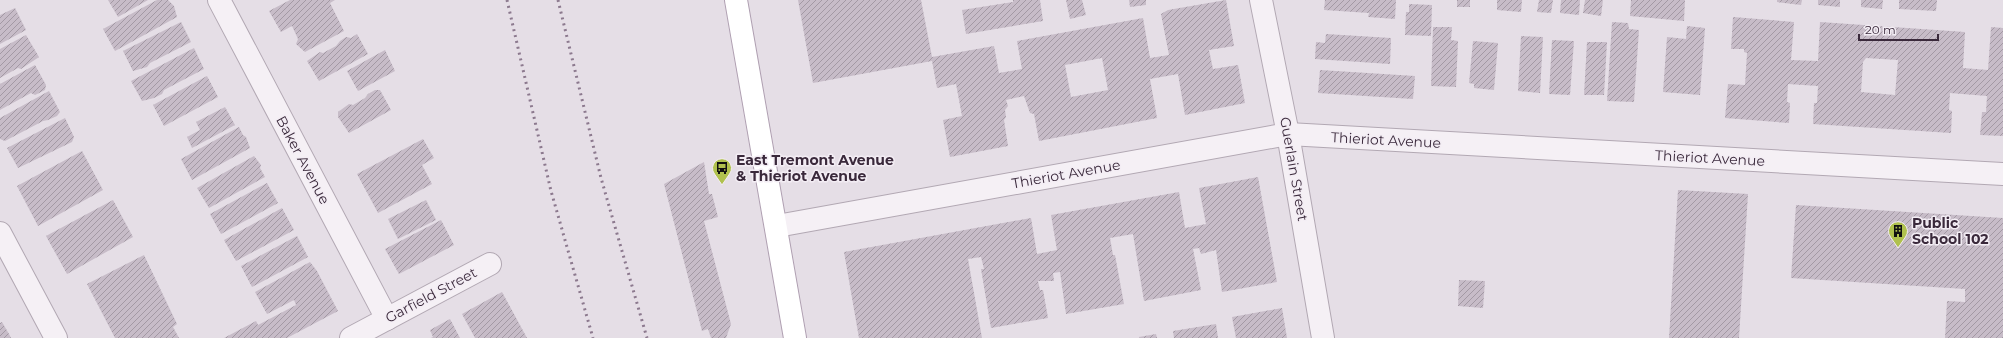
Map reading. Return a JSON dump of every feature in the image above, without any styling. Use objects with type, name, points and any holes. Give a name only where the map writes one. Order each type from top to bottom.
[{"type":"main road","points":[[736,0],[777,226],[795,338]]},
{"type":"street","name":"Baker Avenue","points":[[219,0],[387,319]]},
{"type":"street","name":"Guerlain Street","points":[[1261,0],[1288,134],[1323,338]]},
{"type":"street","name":"Thieriot Avenue","points":[[777,226],[1288,134],[2003,174]]},
{"type":"street","points":[[0,233],[56,338]]},
{"type":"street","name":"Garfield Street","points":[[351,338],[490,264]]},
{"type":"building","points":[[108,0],[148,0],[118,17]]},
{"type":"building","points":[[157,0],[168,0],[174,6],[177,17],[115,51],[103,29]]},
{"type":"building","points":[[290,0],[335,0],[330,3],[344,31],[305,52],[296,44],[298,39],[292,26],[281,32],[269,11]]},
{"type":"building","points":[[798,0],[921,0],[932,57],[994,46],[999,73],[1022,69],[1017,41],[1143,18],[1150,58],[1169,55],[1161,14],[1168,10],[1226,0],[1234,46],[1209,50],[1213,69],[1238,65],[1245,103],[1185,115],[1178,74],[1150,79],[1157,118],[1039,141],[1034,114],[1030,113],[1024,96],[1006,100],[1008,106],[1005,110],[1006,117],[1004,120],[1008,146],[950,157],[943,120],[962,116],[956,84],[937,88],[932,61],[813,83]],"holes":[[[1102,58],[1108,90],[1071,97],[1065,65]]]},
{"type":"building","points":[[1013,0],[1040,0],[1043,21],[966,34],[962,10],[1013,2]]},
{"type":"building","points":[[1066,0],[1082,0],[1086,15],[1070,19]]},
{"type":"building","points":[[1129,0],[1146,0],[1146,5],[1130,7]]},
{"type":"building","points":[[1325,0],[1396,0],[1395,19],[1368,17],[1369,13],[1324,10]]},
{"type":"building","points":[[1457,0],[1470,0],[1470,7],[1457,7]]},
{"type":"building","points":[[1497,0],[1522,0],[1521,12],[1497,10]]},
{"type":"building","points":[[1539,0],[1553,0],[1551,13],[1537,12]]},
{"type":"building","points":[[1561,0],[1580,0],[1579,15],[1560,13]]},
{"type":"building","points":[[1585,0],[1603,0],[1601,16],[1583,13]]},
{"type":"building","points":[[1631,0],[1685,0],[1684,21],[1630,16]]},
{"type":"building","points":[[1777,0],[1802,0],[1801,5],[1777,2]]},
{"type":"building","points":[[1818,0],[1840,0],[1840,7],[1818,5]]},
{"type":"building","points":[[1861,0],[1883,0],[1882,9],[1861,7]]},
{"type":"building","points":[[1899,0],[1937,0],[1936,11],[1899,9]]},
{"type":"building","points":[[1409,4],[1432,5],[1431,36],[1405,35],[1406,12],[1409,12]]},
{"type":"building","points":[[15,8],[26,30],[0,44],[0,15]]},
{"type":"building","points":[[1733,17],[1794,22],[1791,60],[1818,61],[1820,22],[1965,32],[1963,68],[1988,70],[1991,27],[2003,28],[2003,136],[1980,135],[1982,112],[1986,112],[1987,96],[1950,93],[1949,110],[1952,111],[1951,133],[1813,124],[1814,103],[1817,103],[1818,86],[1788,84],[1787,102],[1790,103],[1789,123],[1725,118],[1728,84],[1745,85],[1747,53],[1744,52],[1744,49],[1731,49]],"holes":[[[1866,58],[1898,60],[1895,95],[1861,92],[1863,62]]]},
{"type":"building","points":[[181,22],[191,42],[150,63],[147,67],[133,71],[123,51]]},
{"type":"building","points":[[1612,22],[1628,23],[1629,29],[1639,30],[1634,102],[1607,101]]},
{"type":"building","points":[[1687,26],[1705,28],[1700,95],[1663,92],[1667,37],[1686,39]]},
{"type":"building","points":[[1433,27],[1452,27],[1451,40],[1458,41],[1456,87],[1431,86]]},
{"type":"building","points":[[357,34],[368,54],[319,81],[307,61],[320,52],[323,53],[336,46],[346,37],[351,38]]},
{"type":"building","points":[[1326,34],[1391,38],[1390,64],[1315,59],[1316,42],[1325,43]]},
{"type":"building","points":[[26,35],[39,57],[21,69],[18,68],[0,78],[0,49]]},
{"type":"building","points":[[1521,36],[1543,37],[1540,93],[1518,91]]},
{"type":"building","points":[[1552,40],[1574,41],[1570,95],[1549,94]]},
{"type":"building","points":[[1473,41],[1498,43],[1494,90],[1474,88],[1474,84],[1469,83]]},
{"type":"building","points":[[1587,42],[1607,42],[1604,95],[1584,95]]},
{"type":"building","points":[[194,48],[204,69],[164,90],[162,94],[142,101],[131,81]]},
{"type":"building","points":[[385,50],[395,71],[358,91],[347,71]]},
{"type":"building","points":[[35,65],[46,85],[45,90],[35,95],[31,93],[0,110],[0,84]]},
{"type":"building","points":[[1320,70],[1415,76],[1413,99],[1318,93]]},
{"type":"building","points":[[207,76],[218,97],[164,126],[153,105]]},
{"type":"building","points":[[375,90],[380,90],[391,110],[349,133],[338,117],[338,112],[349,104],[353,105],[365,98],[368,94]]},
{"type":"building","points":[[49,91],[60,112],[57,116],[43,121],[5,141],[0,139],[0,118]]},
{"type":"building","points":[[225,107],[235,125],[192,148],[187,137],[200,130],[196,122]]},
{"type":"building","points":[[65,118],[74,137],[72,142],[18,168],[7,148]]},
{"type":"building","points":[[239,127],[243,135],[246,137],[250,148],[192,180],[181,159]]},
{"type":"building","points":[[423,139],[434,158],[422,165],[432,184],[378,213],[357,174]]},
{"type":"building","points":[[82,151],[103,190],[38,226],[17,186]]},
{"type":"building","points":[[254,156],[261,165],[260,168],[265,177],[209,208],[197,188]]},
{"type":"building","points":[[704,162],[709,194],[712,194],[718,217],[704,221],[731,324],[726,338],[711,338],[708,329],[702,331],[664,184]]},
{"type":"building","points":[[1258,177],[1277,282],[1222,292],[1216,250],[1201,254],[1199,248],[1193,249],[1201,290],[1144,301],[1133,234],[1110,238],[1113,255],[1115,255],[1124,304],[1066,314],[1060,272],[1053,273],[1054,281],[1038,281],[1040,290],[1043,290],[1048,318],[991,328],[981,269],[984,269],[981,257],[968,259],[982,338],[859,338],[844,252],[1031,218],[1037,254],[1057,250],[1051,215],[1179,192],[1185,228],[1206,224],[1199,188]]},
{"type":"building","points":[[267,183],[278,203],[221,234],[210,214]]},
{"type":"building","points":[[1678,190],[1748,194],[1739,338],[1669,338]]},
{"type":"building","points":[[113,200],[133,237],[67,274],[46,236]]},
{"type":"building","points":[[426,200],[436,220],[398,239],[388,219]]},
{"type":"building","name":"Public School 102","points":[[1796,205],[2003,218],[2003,338],[1945,338],[1947,301],[1965,302],[1965,289],[1791,278]]},
{"type":"building","points":[[282,208],[294,230],[236,261],[224,240]]},
{"type":"building","points":[[441,220],[454,245],[399,274],[385,249]]},
{"type":"building","points":[[297,236],[308,257],[252,287],[241,266]]},
{"type":"building","points":[[144,255],[177,324],[173,327],[179,338],[115,338],[87,284]]},
{"type":"building","points":[[310,262],[317,271],[338,311],[287,338],[224,338],[256,321],[258,325],[296,305],[294,300],[267,314],[255,292]]},
{"type":"building","points":[[1459,280],[1485,281],[1483,308],[1458,306]]},
{"type":"building","points":[[502,292],[527,338],[475,338],[462,314]]},
{"type":"building","points":[[1282,308],[1287,338],[1236,338],[1232,317]]},
{"type":"building","points":[[450,319],[460,338],[431,338],[433,337],[430,330]]},
{"type":"building","points":[[2,322],[11,338],[0,338],[0,323]]},
{"type":"building","points":[[1216,324],[1218,338],[1174,338],[1173,331]]},
{"type":"building","points":[[1156,334],[1157,338],[1139,338],[1139,337]]},
{"type":"railway","points":[[507,0],[551,191],[593,338]]},
{"type":"railway","points":[[558,0],[601,178],[647,338]]},
{"type":"place","name":"East Tremont Avenue & Thieriot Avenue","points":[[722,185]]},
{"type":"place","name":"Public School 102","points":[[1898,248]]}]
